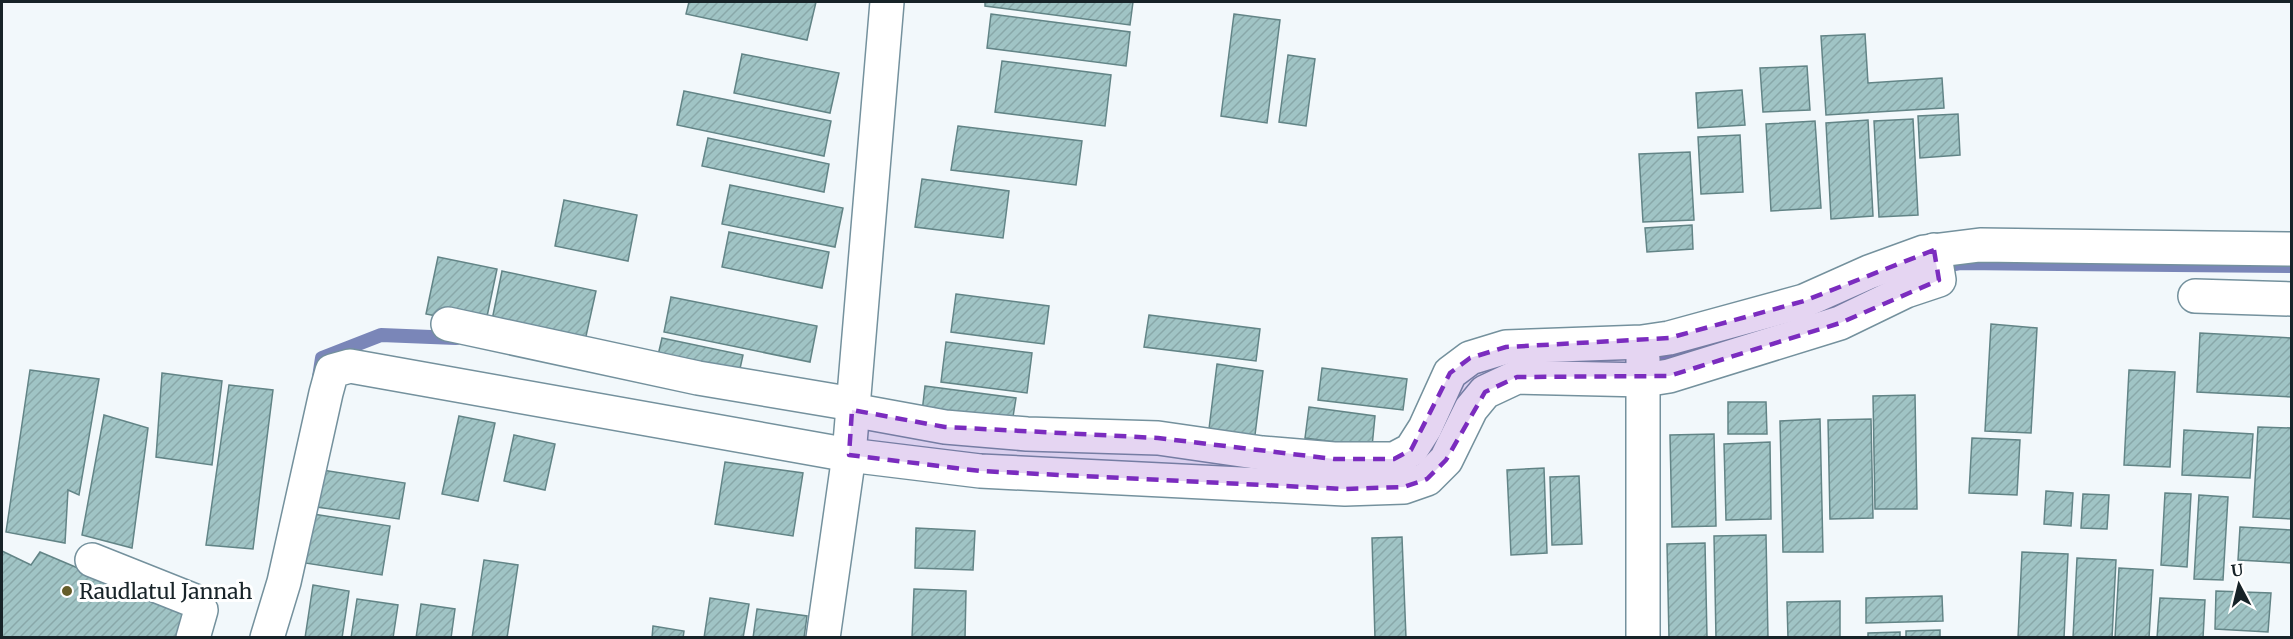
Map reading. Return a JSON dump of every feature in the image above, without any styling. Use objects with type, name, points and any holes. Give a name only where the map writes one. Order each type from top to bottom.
[{"type":"street","points":[[823,638],[852,424],[887,2]]},
{"type":"street","points":[[448,324],[698,378],[852,424],[980,471],[1345,489],[1404,488],[1427,479],[1446,460],[1472,409],[1485,392],[1517,377],[1643,362],[1708,328],[1804,301],[1869,272],[1936,260],[1980,245],[2290,249]]},
{"type":"street","points":[[2195,296],[2292,299]]},
{"type":"street","points":[[267,638],[284,582],[332,371],[350,366],[852,424],[899,420],[1027,434],[1158,438],[1262,453],[1334,459],[1394,459],[1411,450],[1425,428],[1450,373],[1470,358],[1506,347],[1643,362]]},
{"type":"street","points":[[1643,362],[1644,638]]},
{"type":"street","points":[[92,560],[195,601],[201,610],[193,638]]},
{"type":"highlighted area","points":[[1934,250],[1939,280],[1840,323],[1669,376],[1517,377],[1485,392],[1446,460],[1427,479],[1404,487],[1345,489],[980,471],[849,455],[852,410],[945,427],[1158,438],[1334,459],[1394,459],[1411,450],[1450,373],[1470,358],[1506,347],[1669,338],[1804,301]]},
{"type":"building","points":[[689,2],[816,2],[807,40],[686,14]]},
{"type":"building","points":[[985,2],[1133,2],[1130,25],[985,6]]},
{"type":"building","points":[[991,14],[1130,32],[1126,66],[987,48]]},
{"type":"building","points":[[1234,14],[1280,20],[1267,123],[1221,116]]},
{"type":"building","points":[[1865,34],[1868,83],[1942,78],[1944,108],[1826,115],[1821,36]]},
{"type":"building","points":[[742,54],[839,73],[830,113],[734,93]]},
{"type":"building","points":[[1288,55],[1315,59],[1306,126],[1279,122]]},
{"type":"building","points":[[1002,61],[1111,75],[1105,126],[995,112]]},
{"type":"building","points":[[1807,66],[1810,110],[1763,112],[1760,68]]},
{"type":"building","points":[[1742,90],[1745,125],[1698,128],[1696,93]]},
{"type":"building","points":[[684,91],[831,121],[824,156],[677,125]]},
{"type":"building","points":[[1958,114],[1960,155],[1920,158],[1918,116]]},
{"type":"building","points":[[1913,119],[1918,215],[1879,217],[1874,121]]},
{"type":"building","points":[[1868,120],[1873,216],[1831,219],[1826,123]]},
{"type":"building","points":[[1815,121],[1821,208],[1771,211],[1766,124]]},
{"type":"building","points":[[958,126],[1082,141],[1076,185],[951,170]]},
{"type":"building","points":[[1740,135],[1743,192],[1701,194],[1698,137]]},
{"type":"building","points":[[708,138],[829,164],[824,192],[702,166]]},
{"type":"building","points":[[1690,152],[1694,220],[1643,222],[1639,154]]},
{"type":"building","points":[[922,179],[1009,191],[1003,238],[915,227]]},
{"type":"building","points":[[730,185],[843,208],[835,247],[722,224]]},
{"type":"building","points":[[564,200],[637,215],[628,261],[555,246]]},
{"type":"building","points":[[1692,225],[1693,249],[1647,252],[1645,228]]},
{"type":"building","points":[[729,232],[829,252],[822,288],[722,267]]},
{"type":"building","points":[[438,257],[497,269],[485,326],[426,314]]},
{"type":"building","points":[[502,271],[596,291],[584,345],[491,325]]},
{"type":"building","points":[[956,294],[1049,306],[1044,344],[951,332]]},
{"type":"building","points":[[671,297],[817,326],[810,362],[664,332]]},
{"type":"building","points":[[1149,315],[1260,329],[1256,361],[1144,347]]},
{"type":"building","points":[[1991,324],[2037,328],[2031,433],[1985,431]]},
{"type":"building","points":[[2200,333],[2292,338],[2292,397],[2197,392]]},
{"type":"building","points":[[662,338],[743,355],[737,382],[656,364]]},
{"type":"building","points":[[946,342],[1032,353],[1027,393],[941,382]]},
{"type":"building","points":[[1217,364],[1263,371],[1254,443],[1208,437]]},
{"type":"building","points":[[1322,368],[1407,379],[1403,410],[1318,400]]},
{"type":"building","points":[[30,370],[99,379],[79,495],[68,490],[65,543],[6,532]]},
{"type":"building","points":[[2129,370],[2175,372],[2170,467],[2124,465]]},
{"type":"building","points":[[162,373],[222,381],[212,465],[156,457]]},
{"type":"building","points":[[229,385],[273,390],[253,549],[206,545]]},
{"type":"building","points":[[925,386],[1016,398],[1012,423],[922,412]]},
{"type":"building","points":[[1915,395],[1917,509],[1875,509],[1873,396]]},
{"type":"building","points":[[1728,402],[1766,402],[1767,434],[1728,434]]},
{"type":"building","points":[[1309,407],[1375,416],[1372,447],[1305,438]]},
{"type":"building","points":[[104,415],[148,428],[132,548],[82,535]]},
{"type":"building","points":[[459,416],[495,423],[478,501],[442,494]]},
{"type":"building","points":[[1820,419],[1823,552],[1783,552],[1780,421]]},
{"type":"building","points":[[1871,419],[1873,518],[1830,519],[1828,420]]},
{"type":"building","points":[[2258,427],[2292,428],[2292,519],[2253,517]]},
{"type":"building","points":[[2184,430],[2253,434],[2250,478],[2182,475]]},
{"type":"building","points":[[1714,434],[1716,526],[1672,527],[1670,435]]},
{"type":"building","points":[[514,435],[555,444],[545,490],[504,481]]},
{"type":"building","points":[[1972,438],[2020,440],[2017,495],[1969,493]]},
{"type":"building","points":[[1770,442],[1771,519],[1726,520],[1724,444]]},
{"type":"building","points":[[725,462],[803,473],[793,536],[715,524]]},
{"type":"building","points":[[1544,468],[1547,553],[1511,555],[1507,470]]},
{"type":"building","points":[[316,469],[405,483],[399,519],[310,506]]},
{"type":"building","points":[[1579,476],[1582,544],[1552,545],[1550,477]]},
{"type":"building","points":[[2046,491],[2073,493],[2071,526],[2044,524]]},
{"type":"building","points":[[2165,493],[2191,494],[2187,567],[2161,565]]},
{"type":"building","points":[[2083,494],[2109,495],[2107,529],[2081,528]]},
{"type":"building","points":[[2199,495],[2228,497],[2223,580],[2194,579]]},
{"type":"building","points":[[313,514],[390,526],[382,575],[305,563]]},
{"type":"building","points":[[2240,527],[2292,530],[2292,563],[2238,560]]},
{"type":"building","points":[[916,528],[975,531],[973,570],[915,568]]},
{"type":"building","points":[[1766,535],[1768,638],[1716,638],[1714,536]]},
{"type":"building","points":[[1402,537],[1406,638],[1375,638],[1372,538]]},
{"type":"building","points":[[1705,543],[1707,637],[1669,638],[1667,544]]},
{"type":"building","name":"Raudlatul Jannah","points":[[2,551],[31,565],[40,552],[191,616],[183,638],[2,638]]},
{"type":"building","points":[[2022,552],[2068,554],[2064,638],[2018,638]]},
{"type":"building","points":[[2077,558],[2116,560],[2112,638],[2073,638]]},
{"type":"building","points":[[484,560],[518,565],[507,638],[472,638]]},
{"type":"building","points":[[2119,568],[2153,570],[2149,638],[2115,638]]},
{"type":"building","points":[[313,585],[349,591],[342,638],[305,638]]},
{"type":"building","points":[[914,589],[966,591],[965,638],[912,638]]},
{"type":"building","points":[[2216,591],[2271,593],[2268,632],[2215,629]]},
{"type":"building","points":[[1942,596],[1943,621],[1866,623],[1866,598]]},
{"type":"building","points":[[710,598],[749,604],[743,638],[704,638]]},
{"type":"building","points":[[2160,598],[2205,600],[2203,638],[2157,638]]},
{"type":"building","points":[[357,599],[398,605],[393,638],[351,638]]},
{"type":"building","points":[[1840,601],[1840,638],[1788,638],[1787,602]]},
{"type":"building","points":[[421,604],[455,609],[451,638],[416,638]]},
{"type":"building","points":[[757,609],[807,616],[804,638],[753,638]]},
{"type":"building","points":[[653,626],[684,631],[683,638],[652,638]]},
{"type":"building","points":[[1940,630],[1940,638],[1906,638],[1906,631]]},
{"type":"building","points":[[1900,632],[1900,638],[1868,638],[1868,633]]},
{"type":"waterway","points":[[1949,265],[1960,263],[2292,266]]},
{"type":"waterway","points":[[1806,316],[1850,301]]},
{"type":"waterway","points":[[1642,364],[1773,326]]},
{"type":"waterway","points":[[319,377],[322,358],[381,335],[456,338]]},
{"type":"place","name":"Raudlatul Jannah","points":[[67,591]]}]
